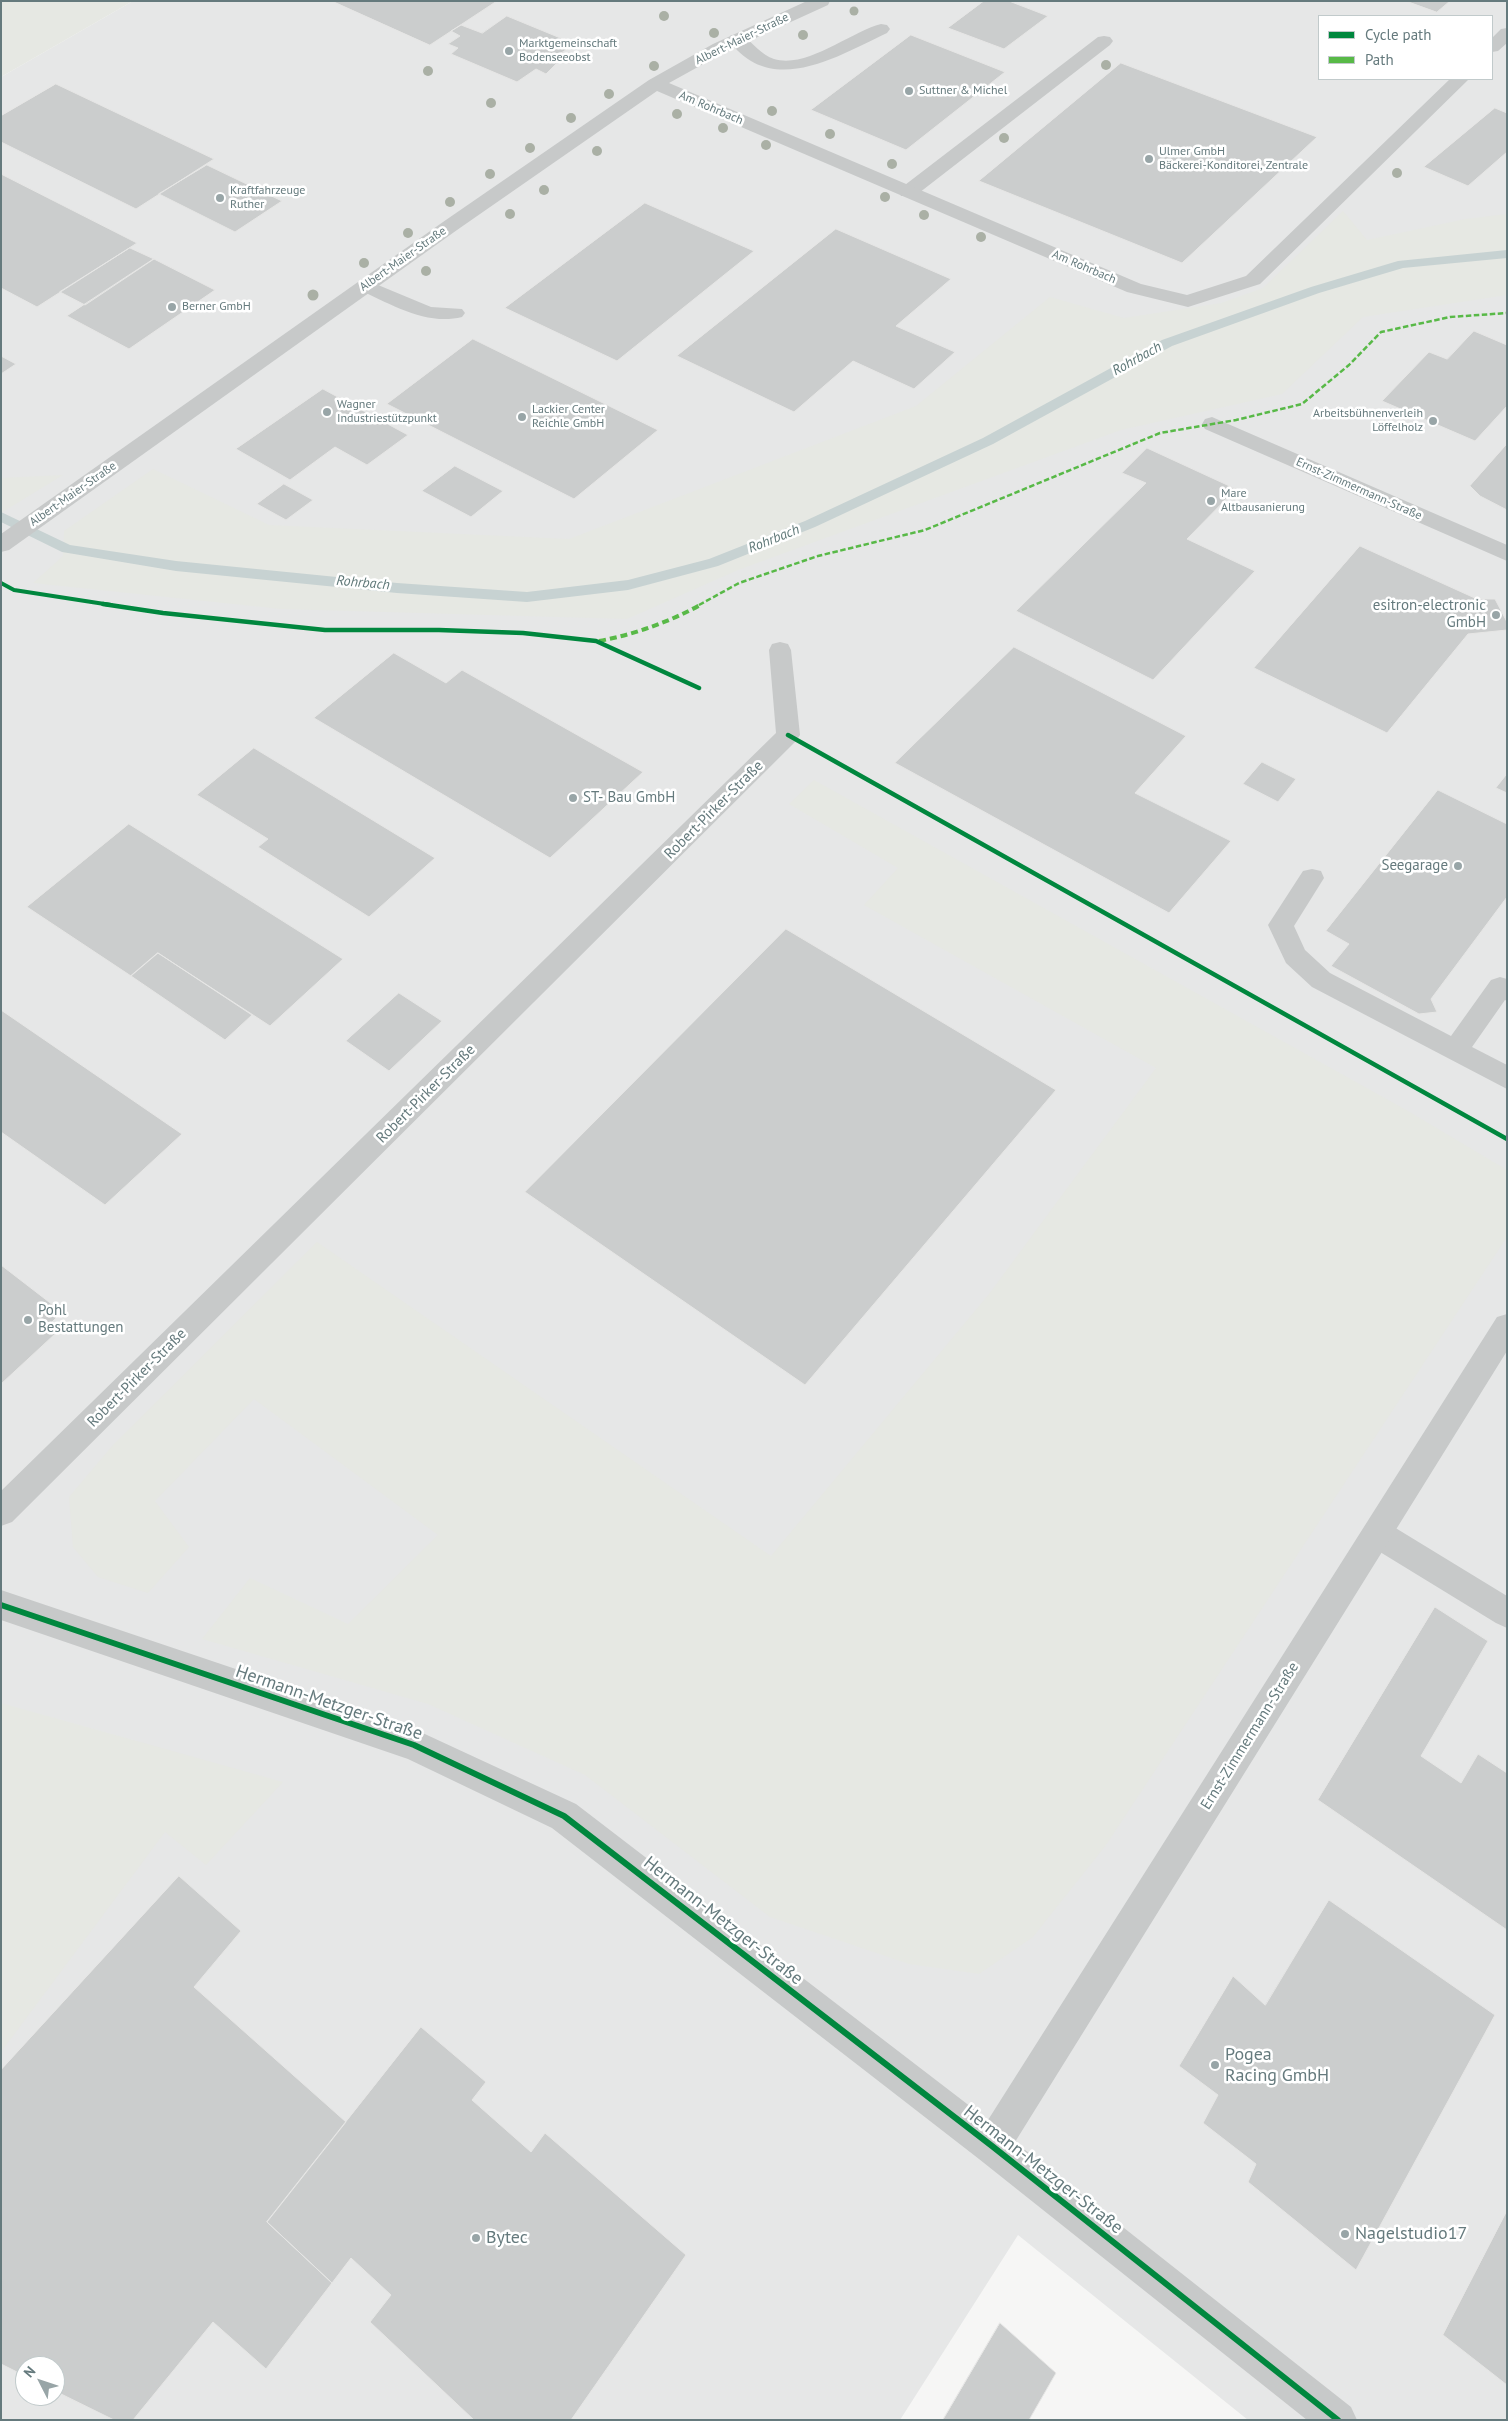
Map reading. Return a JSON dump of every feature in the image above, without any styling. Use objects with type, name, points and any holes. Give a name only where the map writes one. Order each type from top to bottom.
[{"type":"street","name":"Albert-Maier-Straße","points":[[1,545],[655,84],[737,40],[822,1]]},
{"type":"street","points":[[737,40],[767,62],[783,67],[801,64],[881,29]]},
{"type":"street","points":[[1493,47],[1507,33]]},
{"type":"street","points":[[908,192],[1104,41]]},
{"type":"street","name":"Am Rohrbach","points":[[655,84],[1134,288],[1188,301],[1253,280],[1459,80]]},
{"type":"street","points":[[366,286],[428,313],[454,313]]},
{"type":"street","name":"Ernst-Zimmermann-Straße","points":[[1212,424],[1507,554]]},
{"type":"street","name":"Robert-Pirker-Straße","points":[[1,1512],[788,735],[780,650]]},
{"type":"street","points":[[1312,878],[1281,925],[1295,956],[1320,980],[1507,1078]]},
{"type":"street","points":[[1455,1051],[1505,986]]},
{"type":"street","name":"Ernst-Zimmermann-Straße","points":[[992,2146],[1507,1326]]},
{"type":"street","points":[[1378,1534],[1507,1613]]},
{"type":"street","name":"Hermann-Metzger-Straße","points":[[1,1605],[414,1745],[564,1816],[992,2146],[1338,2420]]},
{"type":"shaded area","points":[[1,1],[133,1],[1,77]]},
{"type":"shaded area","points":[[133,1],[1507,1],[1507,2420],[1248,2420],[1018,2235],[900,2420],[1,2420],[1,77]]},
{"type":"shaded area","points":[[1343,211],[1367,240],[1465,219],[1507,214],[1507,295],[1363,317],[1282,394],[1121,430],[738,570],[627,619],[281,609],[33,583],[63,556],[64,531],[153,469],[269,525],[569,539],[916,406],[1050,297],[1124,318],[1221,303],[1263,288]]},
{"type":"shaded area","points":[[63,475],[1,513],[1,478]]},
{"type":"shaded area","points":[[814,780],[1408,1111],[1507,1170],[1507,1237],[1106,1845],[1033,1937],[979,1974],[909,1964],[770,1917],[585,1775],[428,1704],[202,1639],[250,1578],[348,1624],[438,1535],[254,1399],[155,1501],[189,1547],[148,1593],[98,1577],[73,1547],[69,1497],[113,1445],[317,1242],[771,1556],[989,1294],[1156,1068],[864,905],[898,868],[789,804]]},
{"type":"shaded area","points":[[1,1703],[283,1782],[206,1865],[165,1832],[1,2052]]},
{"type":"building","points":[[332,1],[497,1],[430,45]]},
{"type":"building","points":[[984,1],[1009,1],[1048,16],[1004,49],[948,28]]},
{"type":"building","points":[[1406,1],[1450,1],[1437,12]]},
{"type":"building","name":"Marktgemeinschaft Bodenseeobst","points":[[507,16],[575,44],[555,57],[560,60],[546,74],[536,69],[517,82],[451,54],[458,48],[448,44],[460,36],[451,31],[461,25],[482,33]]},
{"type":"building","name":"Suttner & Michel","points":[[911,35],[1005,72],[906,150],[811,110]]},
{"type":"building","name":"Ulmer GmbH Bäckerei-Konditorei, Zentrale","points":[[1121,63],[1317,137],[1182,263],[979,181]]},
{"type":"building","points":[[56,84],[214,159],[136,209],[1,142],[1,116]]},
{"type":"building","points":[[1495,108],[1507,113],[1507,152],[1468,186],[1424,167]]},
{"type":"building","name":"Kraftfahrzeuge Ruther","points":[[207,165],[282,201],[235,232],[159,194]]},
{"type":"building","points":[[1,174],[137,243],[37,307],[1,288]]},
{"type":"building","points":[[645,203],[754,251],[617,361],[505,308]]},
{"type":"building","points":[[836,229],[951,279],[896,326],[955,352],[914,389],[853,361],[794,412],[677,356]]},
{"type":"building","points":[[130,248],[154,259],[85,305],[60,292]]},
{"type":"building","points":[[154,259],[215,290],[129,349],[67,316]]},
{"type":"building","points":[[1474,331],[1507,345],[1507,406],[1475,441],[1382,401],[1429,352],[1447,359]]},
{"type":"building","name":"Lackier Center Reichle GmbH","points":[[473,339],[658,430],[574,499],[387,404]]},
{"type":"building","points":[[1,356],[16,364],[1,374]]},
{"type":"building","name":"Wagner Industriestützpunkt","points":[[323,389],[408,435],[367,465],[335,447],[290,480],[236,449]]},
{"type":"building","points":[[1507,444],[1507,510],[1480,496],[1470,486]]},
{"type":"building","points":[[1147,448],[1236,489],[1187,539],[1255,571],[1153,680],[1016,611],[1146,483],[1122,473]]},
{"type":"building","points":[[455,466],[503,491],[471,517],[422,491]]},
{"type":"building","points":[[284,484],[313,500],[286,520],[257,504]]},
{"type":"building","points":[[1360,546],[1477,599],[1495,599],[1507,622],[1507,630],[1468,634],[1387,733],[1254,668]]},
{"type":"building","points":[[1014,647],[1186,736],[1135,793],[1231,841],[1169,913],[895,763]]},
{"type":"building","points":[[394,653],[446,683],[462,670],[643,772],[550,858],[314,718]]},
{"type":"building","points":[[254,748],[435,858],[369,917],[258,847],[268,839],[197,795]]},
{"type":"building","points":[[1262,762],[1296,779],[1278,802],[1243,784]]},
{"type":"building","points":[[1507,774],[1507,793],[1496,788]]},
{"type":"building","points":[[1438,790],[1507,824],[1507,897],[1431,999],[1437,1012],[1419,1014],[1331,966],[1349,944],[1326,931]]},
{"type":"building","points":[[129,824],[343,959],[270,1026],[158,953],[131,976],[27,907]]},
{"type":"building","points":[[786,929],[1056,1090],[805,1385],[525,1192]]},
{"type":"building","points":[[158,953],[252,1015],[225,1040],[131,976]]},
{"type":"building","points":[[399,993],[442,1021],[389,1071],[346,1041]]},
{"type":"building","points":[[1,1010],[182,1134],[105,1205],[1,1132]]},
{"type":"building","name":"Pohl Bestattungen","points":[[1,1265],[62,1312],[46,1328],[55,1334],[1,1384]]},
{"type":"building","points":[[1435,1607],[1488,1641],[1421,1756],[1461,1783],[1478,1754],[1507,1773],[1507,1930],[1318,1800]]},
{"type":"building","points":[[179,1876],[241,1931],[194,1987],[346,2122],[267,2222],[332,2283],[266,2369],[213,2322],[133,2420],[114,2420],[65,2396],[65,2356],[15,2356],[15,2371],[1,2364],[1,2070]]},
{"type":"building","points":[[1329,1900],[1495,2015],[1356,2270],[1248,2182],[1256,2164],[1203,2123],[1218,2095],[1179,2066],[1233,1976],[1265,2005]]},
{"type":"building","name":"Bytec","points":[[421,2027],[486,2082],[472,2100],[531,2152],[545,2133],[686,2255],[571,2420],[474,2420],[370,2322],[391,2295],[351,2258],[332,2283],[267,2222]]},
{"type":"building","points":[[1507,2213],[1507,2385],[1443,2335]]},
{"type":"building","points":[[1000,2323],[1056,2373],[1029,2420],[943,2420]]},
{"type":"waterway","name":"Rohrbach","points":[[1,516],[67,549],[176,566],[397,588],[527,597],[628,585],[713,563],[810,524],[988,441],[1167,343],[1315,290],[1402,264],[1507,254]]},
{"type":"marked path","points":[[599,641],[634,634],[676,618],[739,583],[818,556],[925,530],[1160,433],[1236,420],[1302,404],[1349,365],[1381,332],[1450,317],[1507,313]]},
{"type":"cycle path","points":[[1,583],[14,590],[163,613],[325,630],[439,630],[523,633],[596,641],[699,688]]},
{"type":"cycle path","points":[[788,735],[1507,1139]]},
{"type":"cycle path","points":[[1,1605],[414,1745],[564,1816],[992,2146],[1338,2420]]},
{"type":"place","name":"Marktgemeinschaft Bodenseeobst","points":[[509,51]]},
{"type":"place","name":"Suttner & Michel","points":[[909,91]]},
{"type":"place","name":"Ulmer GmbH Bäckerei-Konditorei, Zentrale","points":[[1149,159]]},
{"type":"place","name":"Kraftfahrzeuge Ruther","points":[[220,198]]},
{"type":"place","name":"Berner GmbH","points":[[172,307]]},
{"type":"place","name":"Wagner Industriestützpunkt","points":[[327,412]]},
{"type":"place","name":"Lackier Center Reichle GmbH","points":[[522,417]]},
{"type":"place","name":"Arbeitsbühnenverleih Löffelholz","points":[[1433,421]]},
{"type":"place","name":"Mare Altbausanierung","points":[[1211,501]]},
{"type":"place","name":"esitron-electronic GmbH","points":[[1496,615]]},
{"type":"place","name":"ST- Bau GmbH","points":[[573,798]]},
{"type":"place","name":"Seegarage","points":[[1458,866]]},
{"type":"place","name":"Pohl Bestattungen","points":[[28,1320]]},
{"type":"place","name":"Pogea Racing GmbH","points":[[1215,2065]]},
{"type":"place","name":"Nagelstudio17","points":[[1345,2234]]},
{"type":"place","name":"Bytec","points":[[476,2238]]}]
